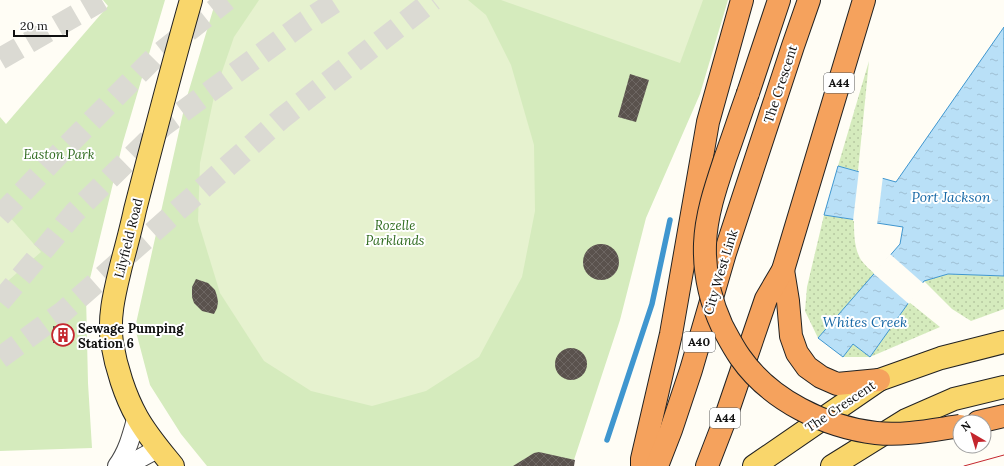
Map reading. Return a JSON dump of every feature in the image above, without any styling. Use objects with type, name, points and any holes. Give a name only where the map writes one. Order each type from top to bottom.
[{"type":"highway","points":[[642,466],[642,458],[671,334],[708,122],[742,0]]},
{"type":"highway","points":[[779,0],[714,193],[707,225],[705,244],[706,275],[716,312],[729,340],[754,374],[784,400],[803,411],[841,427],[876,433],[903,434],[952,427]]},
{"type":"highway","name":"The Crescent","points":[[738,215],[809,0]]},
{"type":"highway","name":"A44","points":[[707,466],[724,422],[766,299],[783,270],[864,0]]},
{"type":"highway","name":"City West Link","points":[[657,466],[691,370],[725,253],[738,215]]},
{"type":"highway","points":[[783,270],[788,301],[791,336],[797,353],[807,367],[821,377],[837,384],[879,380]]},
{"type":"highway","points":[[992,419],[1004,416]]},
{"type":"main road","name":"Lilyfield Road","points":[[167,461],[136,416],[126,394],[118,370],[112,343],[111,316],[126,246],[176,51],[191,0]]},
{"type":"main road","name":"The Crescent","points":[[754,466],[879,380],[941,358],[1004,342]]},
{"type":"main road","points":[[832,466],[906,420],[954,398],[1004,387]]},
{"type":"street","points":[[116,466],[123,457],[130,440],[136,416]]},
{"type":"street","points":[[126,466],[167,461]]},
{"type":"green space","name":"Easton Park","points":[[103,0],[165,0],[123,142],[86,295],[88,383],[92,448],[0,451],[0,117],[6,124],[108,6]]},
{"type":"green space","name":"Rozelle Parklands","points":[[216,0],[728,0],[700,94],[646,218],[620,320],[572,466],[207,466],[181,434],[150,385],[135,328],[186,100]]},
{"type":"green space","points":[[259,0],[468,0],[486,15],[511,65],[534,145],[535,211],[522,277],[479,357],[426,391],[372,406],[311,391],[264,361],[220,293],[198,221],[200,163],[215,92],[234,37]]},
{"type":"green space","points":[[501,0],[703,0],[680,63]]},
{"type":"green space","points":[[869,61],[858,171],[838,166]]},
{"type":"green space","points":[[0,206],[41,252],[0,289]]},
{"type":"green space","points":[[824,215],[854,220],[857,251],[864,264],[875,274],[818,338],[805,311],[807,287]]},
{"type":"green space","points":[[948,274],[1004,276],[1004,309],[971,321],[952,309],[924,281]]},
{"type":"green space","points":[[909,302],[940,327],[870,357]]},
{"type":"green space","points":[[853,344],[870,357],[843,357]]},
{"type":"water","name":"Port Jackson","points":[[1004,27],[1004,276],[948,274],[924,281],[870,357],[853,344],[843,357],[818,338],[900,244],[903,227],[824,215],[838,166],[896,182]]},
{"type":"pier","points":[[859,170],[883,176],[877,225],[853,221]]},
{"type":"pier","points":[[890,254],[924,284],[909,304],[873,273]]},
{"type":"building","points":[[630,74],[649,80],[636,122],[618,117]]},
{"type":"building","points":[[605,244],[614,249],[618,255],[618,269],[614,275],[605,280],[597,280],[588,275],[584,269],[583,258],[588,249],[594,245]]},
{"type":"building","points":[[196,279],[208,283],[215,290],[218,302],[214,314],[202,311],[194,303],[192,297],[192,287]]},
{"type":"building","name":"Sewage Pumping Station 6","points":[[53,326],[72,327],[72,343],[53,343]]},
{"type":"building","points":[[568,348],[574,348],[584,355],[587,364],[586,370],[580,377],[574,380],[568,380],[558,373],[555,367],[555,361],[562,351]]},
{"type":"building","points":[[539,452],[575,460],[574,466],[513,466],[534,453]]},
{"type":"waterway","points":[[607,440],[652,304],[670,220]]},
{"type":"tunnel","points":[[0,59],[102,0]]},
{"type":"tunnel","points":[[0,216],[154,58],[227,0]]},
{"type":"tunnel","points":[[0,302],[75,212],[163,126],[306,21],[338,0]]},
{"type":"tunnel","points":[[0,358],[64,311],[282,118],[433,0]]},
{"type":"tram line","points":[[964,466],[1004,455]]},
{"type":"place","name":"Sewage Pumping Station 6","points":[[63,335]]},
{"type":"water label","name":"Whites Creek","points":[[865,322]]}]
